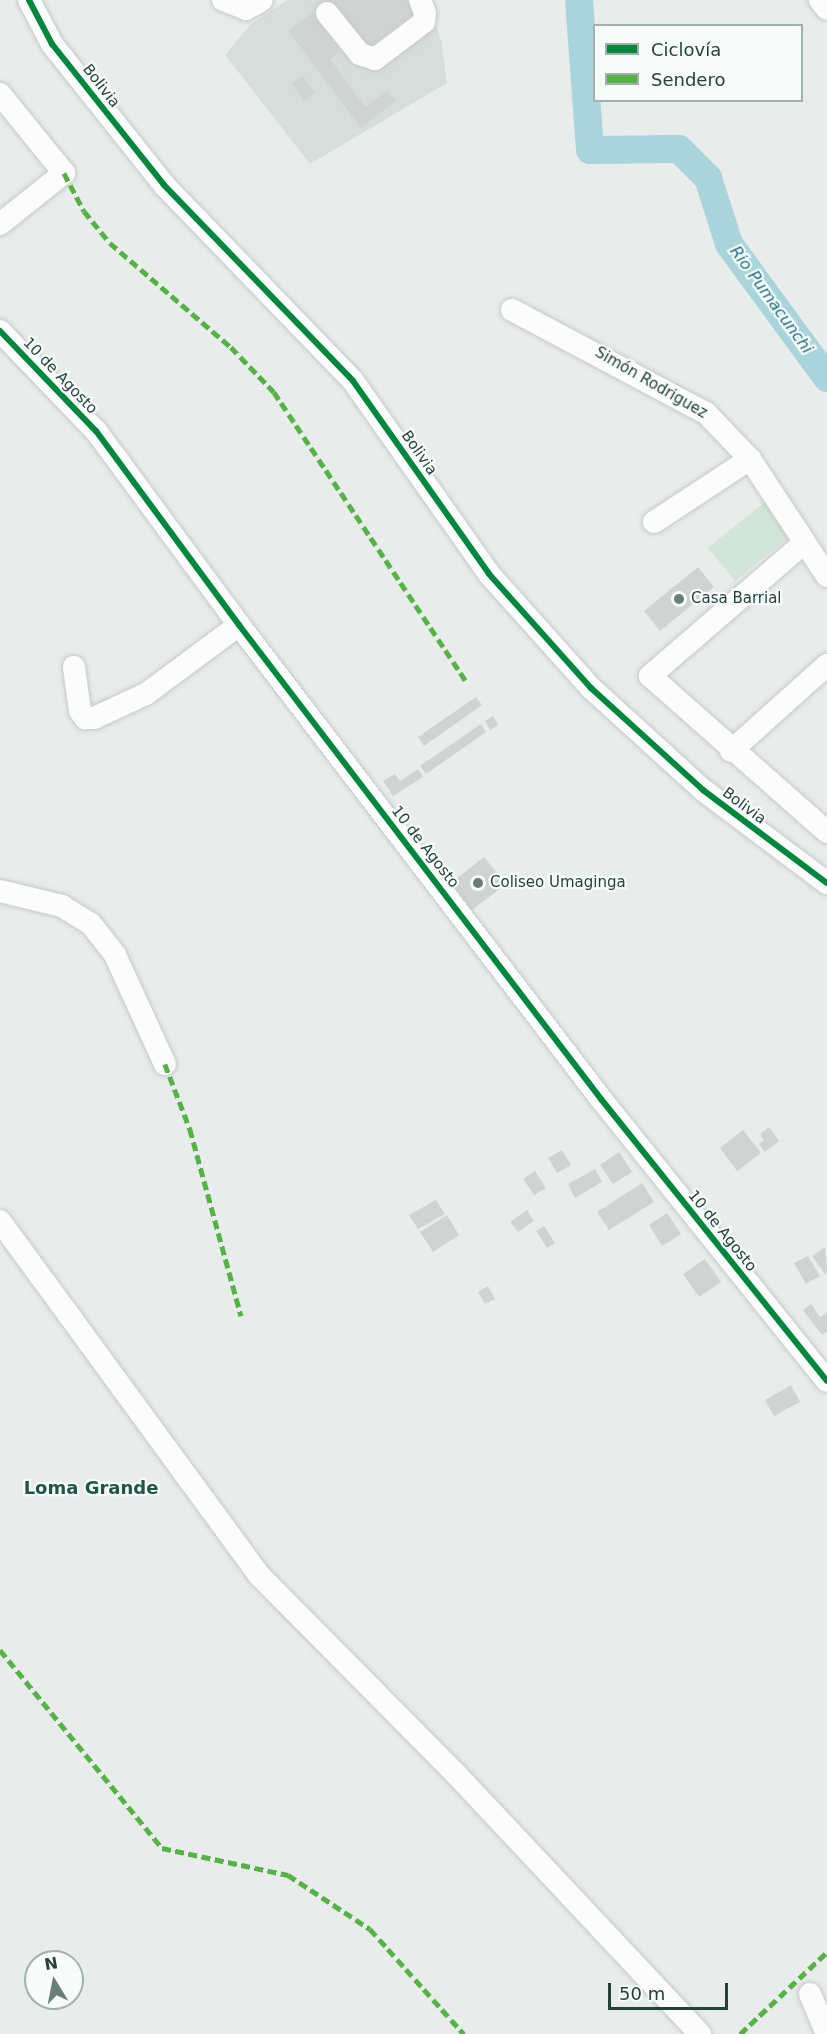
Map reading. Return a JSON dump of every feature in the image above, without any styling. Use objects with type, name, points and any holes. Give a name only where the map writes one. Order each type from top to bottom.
[{"type":"street","name":"Bolivia","points":[[29,0],[52,44],[164,185],[353,381],[489,574],[591,688],[703,790],[827,883]]},
{"type":"street","points":[[223,0],[246,9],[262,0]]},
{"type":"street","points":[[327,13],[360,54],[375,59],[423,22],[426,13],[420,0]]},
{"type":"street","points":[[820,0],[827,9]]},
{"type":"street","points":[[0,94],[64,173],[0,224]]},
{"type":"street","name":"Simón Rodriguez","points":[[512,310],[706,413],[750,459],[827,576]]},
{"type":"street","name":"10 de Agosto","points":[[0,331],[96,431],[239,626],[601,1099],[827,1381]]},
{"type":"street","points":[[654,522],[750,459]]},
{"type":"street","points":[[804,543],[650,676],[731,751],[822,820]]},
{"type":"street","points":[[74,667],[80,711],[85,718],[94,718],[146,694],[239,626]]},
{"type":"street","points":[[731,751],[827,665]]},
{"type":"street","points":[[0,891],[62,906],[90,924],[115,955],[165,1064]]},
{"type":"street","points":[[0,1221],[259,1575],[455,1773],[699,2034]]},
{"type":"street","points":[[810,1994],[827,2034]]},
{"type":"shaded area","points":[[287,0],[427,0],[441,40],[447,83],[310,164],[225,55],[250,25]]},
{"type":"green space","points":[[766,501],[793,534],[735,581],[708,548]]},
{"type":"building","points":[[329,0],[405,0],[415,13],[366,49]]},
{"type":"building","points":[[312,13],[340,52],[330,59],[365,107],[387,91],[396,101],[361,128],[288,30]]},
{"type":"building","points":[[302,76],[315,93],[305,101],[291,84]]},
{"type":"building","name":"Casa Barrial","points":[[698,567],[714,587],[660,631],[644,611]]},
{"type":"building","points":[[476,697],[482,705],[424,746],[418,737]]},
{"type":"building","points":[[493,716],[498,725],[490,730],[485,721]]},
{"type":"building","points":[[481,724],[486,732],[426,774],[420,766]]},
{"type":"building","points":[[418,769],[423,777],[393,796],[383,781],[395,774],[400,781]]},
{"type":"building","name":"Coliseo Umaginga","points":[[484,857],[506,884],[472,910],[451,883]]},
{"type":"building","points":[[769,1127],[779,1141],[765,1152],[759,1144],[764,1140],[760,1134]]},
{"type":"building","points":[[743,1130],[761,1153],[737,1171],[720,1148]]},
{"type":"building","points":[[562,1150],[571,1165],[557,1173],[548,1158]]},
{"type":"building","points":[[619,1152],[632,1172],[613,1184],[600,1165]]},
{"type":"building","points":[[595,1169],[602,1182],[575,1198],[568,1184]]},
{"type":"building","points":[[535,1171],[546,1188],[534,1195],[523,1179]]},
{"type":"building","points":[[642,1183],[654,1202],[609,1230],[597,1212]]},
{"type":"building","points":[[436,1200],[445,1214],[418,1229],[409,1215]]},
{"type":"building","points":[[527,1210],[534,1221],[518,1232],[510,1222]]},
{"type":"building","points":[[667,1213],[681,1234],[662,1246],[649,1225]]},
{"type":"building","points":[[447,1215],[459,1235],[433,1252],[420,1232]]},
{"type":"building","points":[[544,1226],[555,1243],[547,1248],[536,1231]]},
{"type":"building","points":[[825,1247],[827,1272],[825,1274],[812,1256]]},
{"type":"building","points":[[808,1256],[820,1276],[806,1284],[794,1263]]},
{"type":"building","points":[[705,1259],[721,1282],[699,1297],[683,1274]]},
{"type":"building","points":[[488,1286],[495,1299],[485,1304],[478,1292]]},
{"type":"building","points":[[811,1304],[820,1317],[827,1312],[827,1332],[822,1335],[803,1310]]},
{"type":"building","points":[[791,1385],[800,1402],[774,1416],[765,1400]]},
{"type":"waterway","name":"Rio Pumacunchi","points":[[579,0],[590,150],[679,149],[708,178],[729,244],[827,378]]},
{"type":"marked path","points":[[64,173],[84,211],[110,243],[231,347],[274,392],[467,683]]},
{"type":"marked path","points":[[165,1064],[190,1129],[241,1316]]},
{"type":"marked path","points":[[0,1650],[162,1848],[288,1875],[370,1929],[464,2034]]},
{"type":"marked path","points":[[740,2034],[827,1952]]},
{"type":"cycle path","points":[[29,0],[52,44],[164,185],[353,381],[489,574],[591,688],[703,790],[827,883]]},
{"type":"cycle path","points":[[0,331],[96,431],[239,625],[601,1099],[827,1381]]},
{"type":"place","name":"Casa Barrial","points":[[679,599]]},
{"type":"place","name":"Coliseo Umaginga","points":[[478,883]]},
{"type":"district","name":"Loma Grande","points":[[91,1488]]}]
